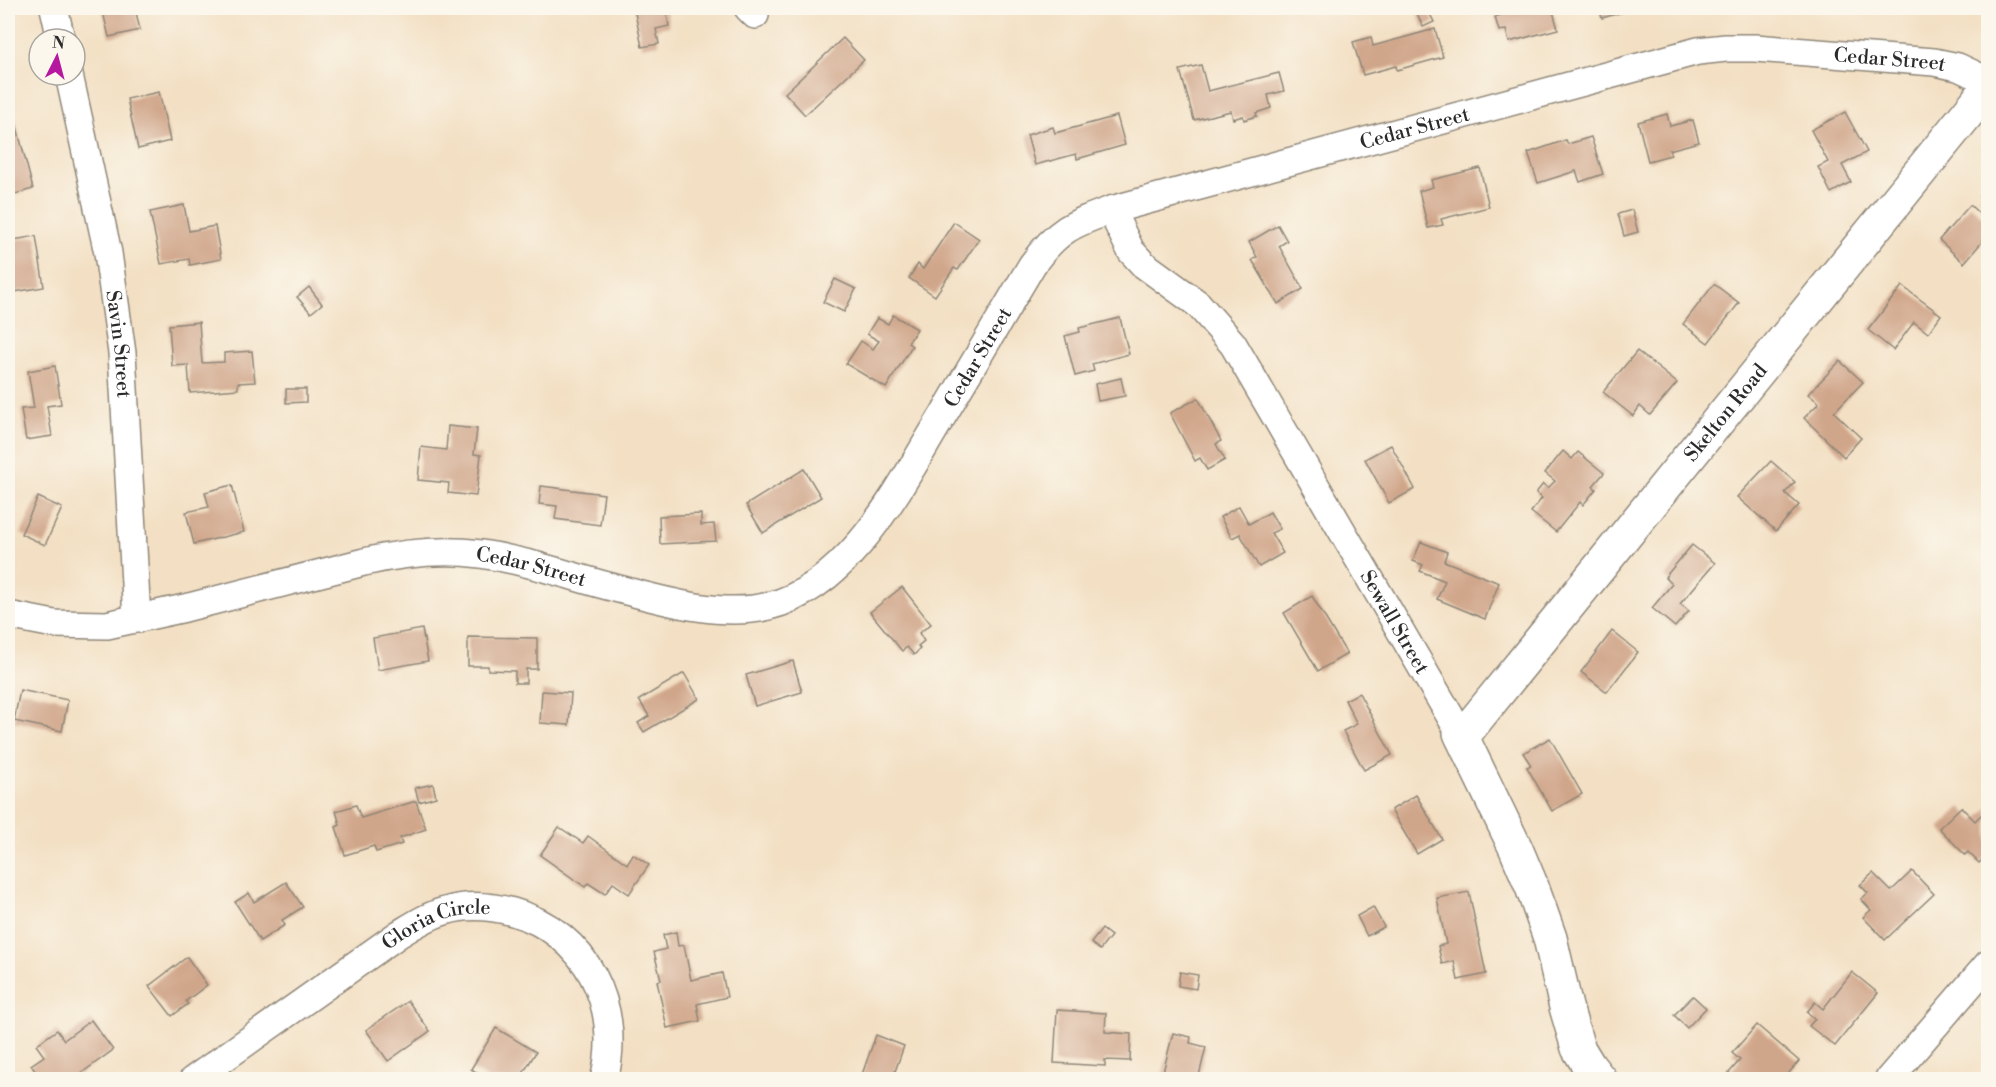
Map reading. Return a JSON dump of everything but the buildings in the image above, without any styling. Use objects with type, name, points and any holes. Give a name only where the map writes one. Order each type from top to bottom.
[{"type":"street","points":[[54,8],[58,27]]},
{"type":"street","name":"Cedar Street","points":[[8,615],[54,624],[107,625],[393,555],[422,552],[481,554],[672,602],[704,607],[756,609],[780,603],[804,592],[827,576],[853,551],[880,515],[1042,250],[1062,231],[1074,224],[1111,210],[1698,51],[1755,48],[1934,62],[1958,67],[1989,81]]},
{"type":"street","name":"Savin Street","points":[[72,87],[108,253],[122,353],[137,619]]},
{"type":"street","name":"Skelton Road","points":[[1461,735],[1989,88]]},
{"type":"street","name":"Sewall Street","points":[[1111,210],[1131,251],[1143,264],[1198,304],[1233,344],[1461,735],[1532,887],[1550,938],[1578,1048],[1600,1080]]},
{"type":"street","name":"Gloria Circle","points":[[193,1080],[399,934],[421,921],[444,911],[466,907],[495,907],[522,915],[544,925],[567,941],[584,961],[598,985],[607,1011],[610,1059],[604,1080]]},
{"type":"street","points":[[1888,1080],[1989,964]]}]
